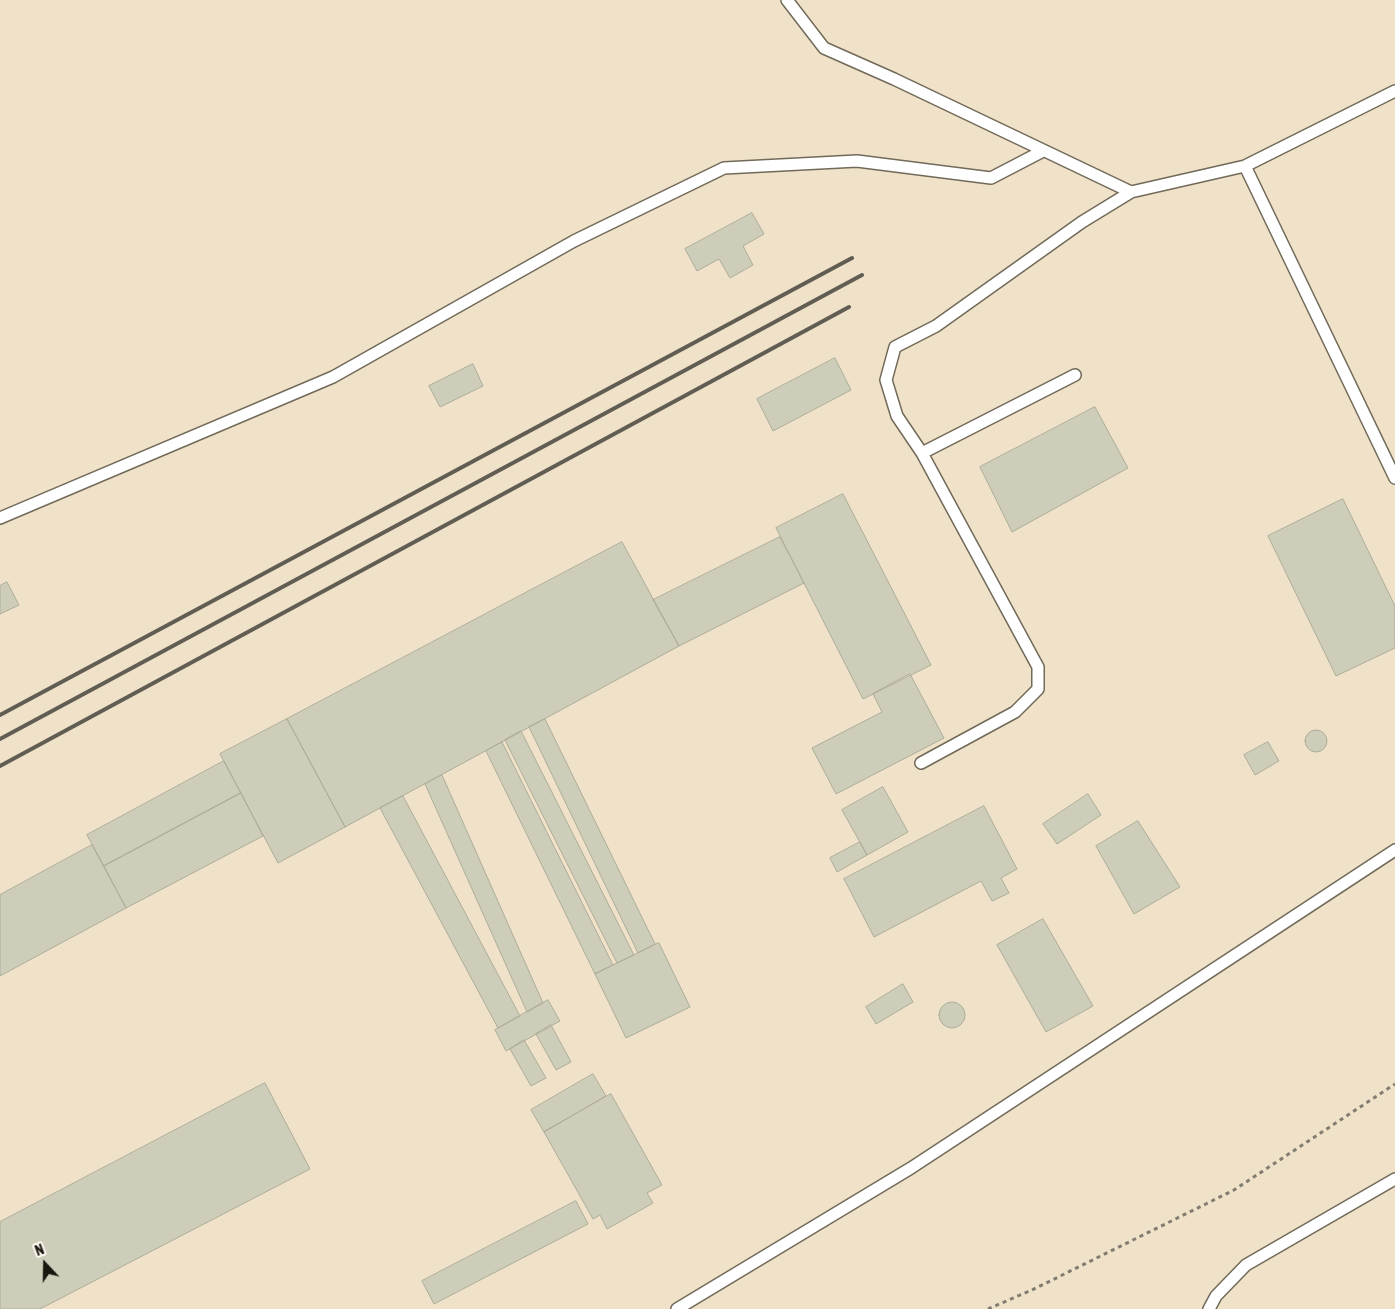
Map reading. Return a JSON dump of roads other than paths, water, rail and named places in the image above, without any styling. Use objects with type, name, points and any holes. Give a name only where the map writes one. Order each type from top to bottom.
[{"type":"lane","points":[[787,0],[824,48],[894,79],[1131,192]]},
{"type":"lane","points":[[921,763],[1015,712],[1038,690],[1038,667],[922,453],[897,416],[886,380],[895,347],[936,326],[1082,222],[1131,192],[1245,166],[1395,91]]},
{"type":"lane","points":[[0,518],[333,377],[574,241],[724,168],[857,161],[991,178],[1043,151]]},
{"type":"lane","points":[[1245,166],[1395,478]]},
{"type":"lane","points":[[922,453],[1075,375]]},
{"type":"lane","points":[[677,1309],[911,1168],[1395,850]]},
{"type":"lane","points":[[1209,1309],[1216,1296],[1246,1265],[1395,1179]]},
{"type":"railway","points":[[0,715],[852,258]]},
{"type":"railway","points":[[0,739],[862,275]]},
{"type":"railway","points":[[0,766],[849,307]]}]
